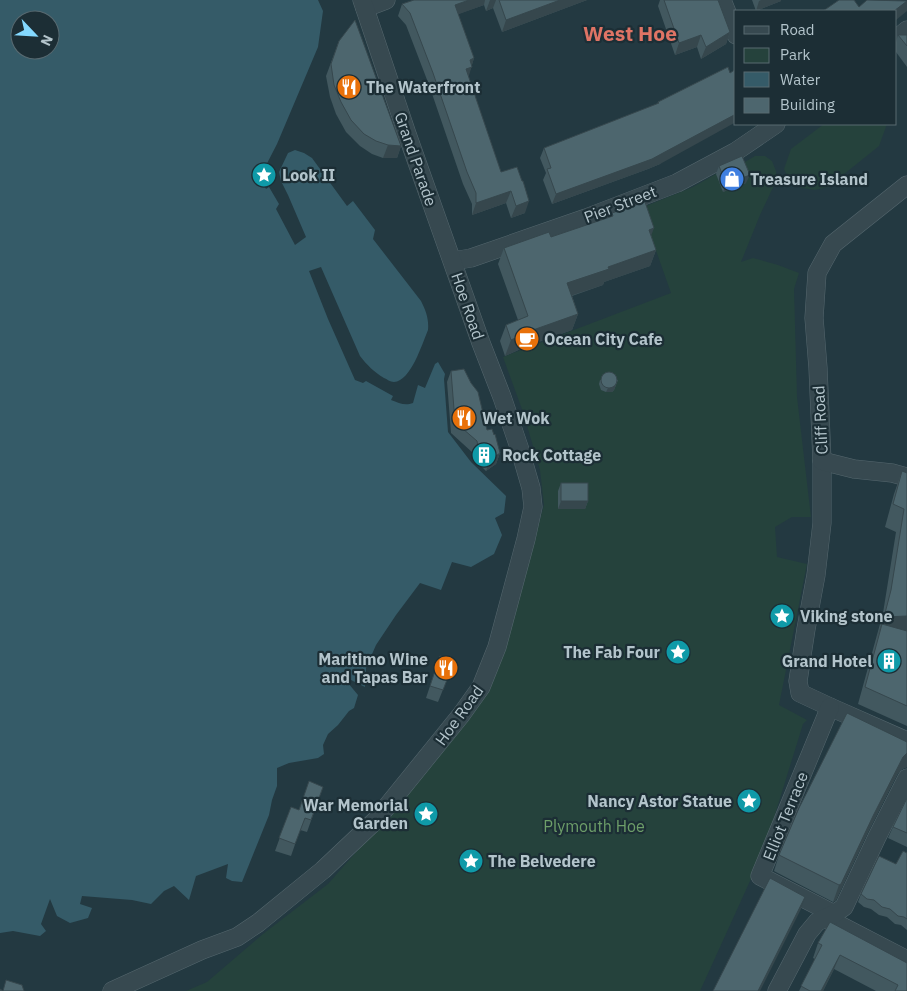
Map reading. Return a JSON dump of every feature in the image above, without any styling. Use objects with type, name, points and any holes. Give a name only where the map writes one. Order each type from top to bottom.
[{"type":"street","points":[[364,4],[386,0]]},
{"type":"street","points":[[722,0],[734,30]]},
{"type":"street","name":"Grand Parade","points":[[364,4],[407,134],[453,261]]},
{"type":"street","points":[[897,38],[907,30]]},
{"type":"street","name":"Pier Street","points":[[453,261],[471,258],[558,228],[677,182],[735,152],[774,125]]},
{"type":"street","name":"Cliff Road","points":[[830,707],[800,693],[798,681],[816,575],[822,523],[822,461],[814,318],[817,273],[833,244],[907,185]]},
{"type":"street","name":"Hoe Road","points":[[112,991],[236,936],[258,923],[323,870],[376,820],[458,720],[481,687],[497,647],[533,507],[531,488],[520,450],[453,261]]},
{"type":"street","points":[[822,461],[854,469],[892,473],[907,477]]},
{"type":"street","points":[[830,707],[907,741]]},
{"type":"street","name":"Elliot Terrace","points":[[830,707],[760,876],[830,916]]},
{"type":"street","points":[[777,991],[807,934],[817,922],[844,907],[907,778]]},
{"type":"street","points":[[830,916],[907,960]]},
{"type":"green space","points":[[823,125],[887,125],[879,146],[828,187],[815,190],[791,184],[784,169],[791,149]]},
{"type":"green space","name":"Plymouth Hoe","points":[[755,156],[765,156],[772,161],[776,171],[776,181],[741,262],[753,258],[799,273],[794,289],[797,397],[811,517],[792,517],[775,527],[777,557],[807,564],[779,705],[807,720],[803,724],[768,837],[700,991],[186,991],[207,982],[263,934],[328,884],[425,774],[460,726],[468,721],[482,699],[515,611],[544,505],[540,470],[523,412],[503,357],[671,293],[641,208],[693,187]]},
{"type":"water","points":[[0,0],[318,0],[323,11],[318,47],[277,144],[260,177],[266,189],[269,187],[279,204],[276,209],[295,245],[306,237],[281,181],[279,172],[288,153],[295,150],[312,158],[347,206],[353,201],[375,230],[373,239],[421,301],[427,315],[428,330],[411,369],[400,380],[390,381],[374,371],[360,356],[321,267],[309,271],[328,319],[355,380],[363,383],[366,381],[393,396],[391,400],[405,404],[413,403],[418,385],[425,388],[435,364],[438,362],[445,374],[448,432],[471,462],[506,496],[504,513],[495,518],[502,535],[494,554],[471,567],[452,562],[441,590],[420,583],[376,645],[366,668],[365,687],[349,679],[348,683],[358,695],[354,708],[328,734],[323,745],[324,754],[318,758],[289,763],[277,768],[277,786],[269,815],[242,882],[226,878],[228,864],[196,876],[189,900],[174,886],[164,891],[151,904],[132,900],[82,896],[80,904],[92,908],[88,918],[70,923],[57,916],[50,899],[41,924],[46,931],[40,936],[13,931],[0,933]]},
{"type":"building","points":[[414,0],[469,0],[455,5],[474,58],[470,60],[472,67],[466,69],[501,172],[517,167],[529,201],[516,206],[511,191],[476,203],[476,193],[433,73],[410,13],[402,4]]},
{"type":"building","points":[[499,0],[560,0],[506,20]]},
{"type":"building","points":[[664,0],[718,0],[730,32],[706,47],[701,35],[679,43]]},
{"type":"building","points":[[839,0],[854,0],[859,7],[867,0],[907,1],[895,10],[824,10]]},
{"type":"building","name":"The Waterfront","points":[[355,20],[401,146],[388,145],[364,134],[351,120],[334,85],[331,64],[339,41]]},
{"type":"building","points":[[898,35],[907,35],[907,46]]},
{"type":"building","points":[[728,67],[730,73],[734,70],[734,115],[652,159],[556,194],[547,169],[551,168],[544,148],[658,102]]},
{"type":"building","points":[[742,156],[750,175],[726,184],[719,166]]},
{"type":"building","points":[[645,202],[654,228],[649,230],[656,250],[567,283],[578,314],[511,340],[506,325],[528,316],[504,248],[549,232],[551,237],[613,216],[612,213]]},
{"type":"building","points":[[464,369],[478,392],[487,430],[492,429],[495,434],[500,453],[490,460],[478,447],[477,441],[455,422],[451,371]]},
{"type":"building","points":[[606,372],[612,372],[617,377],[615,386],[606,388],[601,383],[601,377]]},
{"type":"building","points":[[902,471],[907,473],[907,616],[884,617],[891,590],[904,509],[893,504]]},
{"type":"building","points":[[561,483],[588,483],[588,501],[561,501]]},
{"type":"building","name":"Grand Hotel","points":[[882,624],[907,631],[907,706],[865,687]]},
{"type":"building","name":"Maritimo Wine and Tapas Bar","points":[[440,656],[454,662],[443,690],[430,686]]},
{"type":"building","points":[[847,713],[907,742],[907,753],[903,757],[839,885],[779,855],[799,808]]},
{"type":"building","points":[[309,781],[323,787],[311,820],[305,818],[295,844],[279,838],[291,807],[299,810]]},
{"type":"building","points":[[907,798],[907,833],[893,827]]},
{"type":"building","points":[[903,851],[907,853],[907,919],[898,916],[890,909],[882,907],[874,900],[867,899],[861,894],[879,856],[896,864]]},
{"type":"building","points":[[770,878],[805,897],[758,991],[713,991]]},
{"type":"building","points":[[830,922],[907,963],[907,991],[895,991],[898,985],[840,955],[821,991],[810,991],[801,986],[822,945],[818,943]]},
{"type":"building","points":[[6,980],[22,985],[24,991],[3,991]]},
{"type":"place","name":"The Waterfront","points":[[349,87]]},
{"type":"place","name":"Look II","points":[[264,175]]},
{"type":"place","name":"Treasure Island","points":[[732,179]]},
{"type":"place","name":"Ocean City Cafe","points":[[527,339]]},
{"type":"place","name":"Wet Wok","points":[[464,418]]},
{"type":"place","name":"Rock Cottage","points":[[484,455]]},
{"type":"place","name":"Viking stone","points":[[782,616]]},
{"type":"place","name":"The Fab Four","points":[[678,652]]},
{"type":"place","name":"Grand Hotel","points":[[889,661]]},
{"type":"place","name":"Maritimo Wine and Tapas Bar","points":[[446,668]]},
{"type":"place","name":"Nancy Astor Statue","points":[[749,801]]},
{"type":"place","name":"War Memorial Garden","points":[[426,814]]},
{"type":"place","name":"The Belvedere","points":[[471,861]]},
{"type":"district","name":"West Hoe","points":[[630,33]]}]
